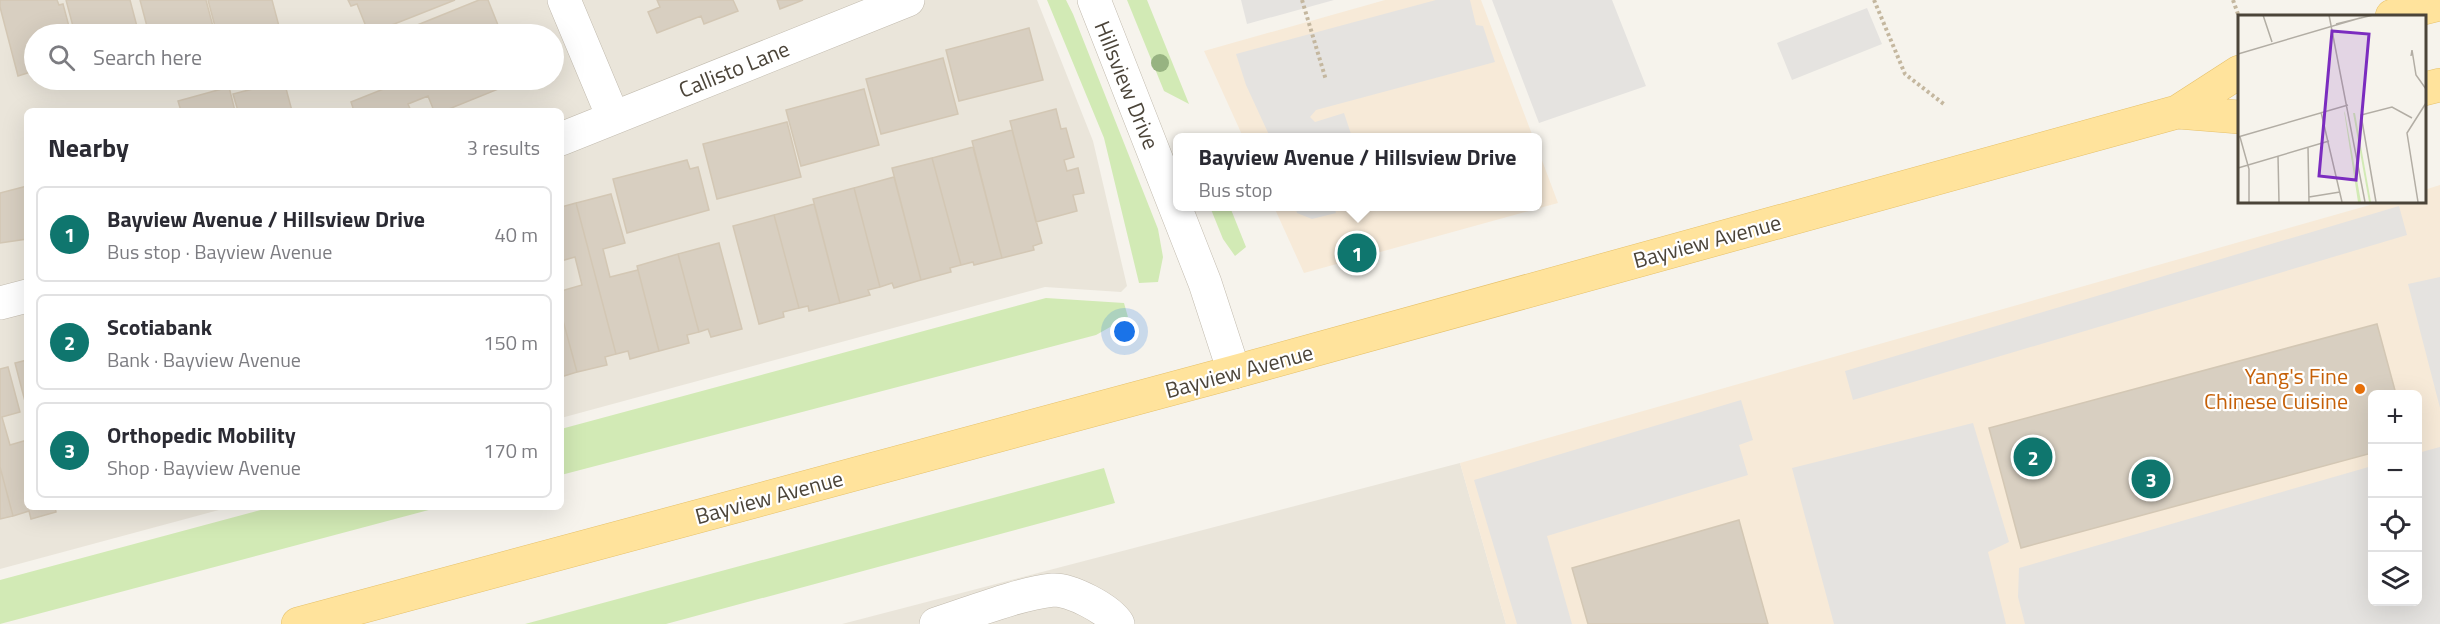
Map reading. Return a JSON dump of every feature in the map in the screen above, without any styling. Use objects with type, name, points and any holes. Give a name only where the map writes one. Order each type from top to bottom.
[{"type":"main road","points":[[2396,15],[2440,4]]},
{"type":"main road","name":"Bayview Avenue","points":[[298,624],[1234,372],[2177,112],[2238,73]]},
{"type":"main road","points":[[2425,89],[2440,85]]},
{"type":"main road","name":"Bayview Avenue","points":[[2177,112],[2238,117]]},
{"type":"street","points":[[564,0],[613,117]]},
{"type":"street","name":"Callisto Lane","points":[[564,138],[908,0]]},
{"type":"street","name":"Hillsview Drive","points":[[1094,0],[1173,201]]},
{"type":"street","name":"Hillsview Drive","points":[[1177,211],[1196,259],[1234,372]]},
{"type":"street","points":[[0,303],[24,297]]},
{"type":"street","points":[[936,624],[1018,598],[1055,590],[1088,600],[1113,617],[1118,624]]},
{"type":"path","points":[[1302,0],[1326,81]]},
{"type":"path","points":[[1874,0],[1905,74],[1945,105]]},
{"type":"path","points":[[2233,0],[2239,15]]},
{"type":"shaded area","points":[[0,0],[1037,0],[1093,141],[1127,286],[1121,292],[1045,287],[564,417],[564,108],[24,108],[24,510],[219,510],[0,569]]},
{"type":"shaded area","points":[[1241,0],[1334,0],[1247,24]]},
{"type":"shaded area","points":[[1385,0],[1481,0],[1531,133],[1241,133],[1204,51]]},
{"type":"shaded area","points":[[1436,0],[1470,0],[1476,25],[1483,26],[1495,62],[1316,110],[1310,117],[1315,122],[1344,113],[1351,133],[1268,133],[1246,85],[1236,54]]},
{"type":"shaded area","points":[[1492,0],[1612,0],[1646,86],[1539,123]]},
{"type":"shaded area","points":[[1867,8],[1882,44],[1792,80],[1777,43]]},
{"type":"shaded area","points":[[1542,160],[1558,203],[1542,207]]},
{"type":"shaded area","points":[[2440,185],[2440,624],[1506,624],[1460,463],[2380,202],[2425,202],[2425,190]]},
{"type":"shaded area","points":[[2399,206],[2407,235],[1853,400],[1845,371]]},
{"type":"shaded area","points":[[1276,211],[1529,211],[1304,273]]},
{"type":"shaded area","points":[[1296,211],[1335,211],[1336,213],[1312,219]]},
{"type":"shaded area","points":[[2440,277],[2440,408],[2408,284]]},
{"type":"shaded area","points":[[1741,400],[1753,440],[1739,445],[1748,475],[1547,536],[1572,624],[1517,624],[1474,480]]},
{"type":"shaded area","points":[[1973,423],[2009,542],[1988,552],[2006,624],[1834,624],[1792,468]]},
{"type":"shaded area","points":[[2440,447],[2440,624],[2025,624],[2018,597],[2019,568],[2368,467],[2368,606],[2422,606],[2422,452]]},
{"type":"shaded area","points":[[1460,463],[1506,624],[842,624]]},
{"type":"green space","points":[[1047,0],[1066,0],[1073,14],[1158,229],[1163,257],[1158,282],[1139,283],[1104,138]]},
{"type":"green space","points":[[1127,0],[1147,0],[1189,104],[1164,91]]},
{"type":"green space","points":[[1212,211],[1232,211],[1246,247],[1235,256],[1223,239]]},
{"type":"green space","points":[[1046,298],[1124,303],[1128,317],[1096,335],[564,474],[564,428]]},
{"type":"green space","points":[[1104,468],[1115,503],[666,624],[525,624]]},
{"type":"green space","points":[[261,510],[429,510],[0,624],[0,580]]},
{"type":"building","points":[[0,0],[57,0],[59,5],[63,4],[68,24],[24,24],[24,74],[18,76]]},
{"type":"building","points":[[66,0],[130,0],[136,24],[72,24]]},
{"type":"building","points":[[140,0],[206,0],[212,24],[146,24]]},
{"type":"building","points":[[208,0],[272,0],[278,24],[214,24]]},
{"type":"building","points":[[348,0],[455,0],[394,24],[365,24],[357,4],[351,6]]},
{"type":"building","points":[[479,0],[488,0],[498,24],[420,24]]},
{"type":"building","points":[[657,0],[733,0],[738,11],[704,24],[701,16],[657,33],[648,12],[660,7]]},
{"type":"building","points":[[777,0],[803,0],[780,9]]},
{"type":"building","points":[[1029,28],[1043,80],[959,101],[946,50]]},
{"type":"building","points":[[943,58],[958,114],[881,134],[866,79]]},
{"type":"building","points":[[864,89],[879,145],[801,166],[786,110]]},
{"type":"building","points":[[218,90],[230,90],[234,108],[180,108],[178,101]]},
{"type":"building","points":[[249,90],[286,90],[291,108],[237,108],[233,94]]},
{"type":"building","points":[[381,90],[496,90],[451,108],[433,108],[428,96],[408,104],[410,108],[353,108],[351,102]]},
{"type":"building","points":[[1056,109],[1061,129],[1066,128],[1074,157],[1064,160],[1067,171],[1078,168],[1084,193],[1073,195],[1077,211],[1036,222],[1010,121]]},
{"type":"building","points":[[787,122],[801,177],[717,199],[703,144]]},
{"type":"building","points":[[1012,130],[1042,243],[1033,246],[1034,250],[1002,258],[972,141]]},
{"type":"building","points":[[973,147],[1002,258],[974,265],[973,262],[961,265],[932,158]]},
{"type":"building","points":[[932,158],[961,265],[950,268],[951,272],[921,280],[892,168]]},
{"type":"building","points":[[687,160],[690,169],[698,167],[709,210],[627,233],[613,179]]},
{"type":"building","points":[[894,177],[921,280],[894,288],[892,283],[880,287],[854,188]]},
{"type":"building","points":[[24,187],[24,239],[0,243],[0,193]]},
{"type":"building","points":[[854,188],[880,287],[868,290],[870,295],[840,303],[813,199]]},
{"type":"building","points":[[611,194],[625,243],[603,249],[610,277],[638,270],[659,351],[630,359],[628,351],[616,354],[576,203]]},
{"type":"building","points":[[576,203],[616,354],[605,357],[607,365],[577,372],[564,324],[564,290],[582,285],[575,257],[564,260],[564,206]]},
{"type":"building","points":[[814,204],[840,303],[809,311],[808,306],[799,308],[774,215]]},
{"type":"building","points":[[774,215],[799,308],[783,312],[784,317],[759,324],[733,226]]},
{"type":"building","points":[[719,243],[742,329],[711,337],[708,329],[699,332],[678,254]]},
{"type":"building","points":[[678,254],[699,332],[687,335],[689,343],[659,351],[637,266]]},
{"type":"building","points":[[564,324],[577,372],[564,376]]},
{"type":"building","points":[[2377,324],[2395,390],[2368,390],[2368,454],[2021,548],[1989,428]]},
{"type":"building","points":[[24,361],[24,398],[15,363]]},
{"type":"building","points":[[8,367],[20,412],[2,417],[10,445],[24,441],[24,510],[56,510],[56,512],[31,519],[29,511],[13,516],[0,467],[0,369]]},
{"type":"building","points":[[0,467],[13,516],[0,519]]},
{"type":"building","points":[[1739,520],[1768,624],[1588,624],[1572,568]]},
{"type":"place","name":"Bayview Avenue / Hillsview Drive","points":[[1357,253]]},
{"type":"place","name":"Yang's Fine Chinese Cuisine","points":[[2360,389]]},
{"type":"place","name":"Scotiabank","points":[[2033,457]]},
{"type":"place","name":"Orthopedic Mobility","points":[[2151,479]]}]
